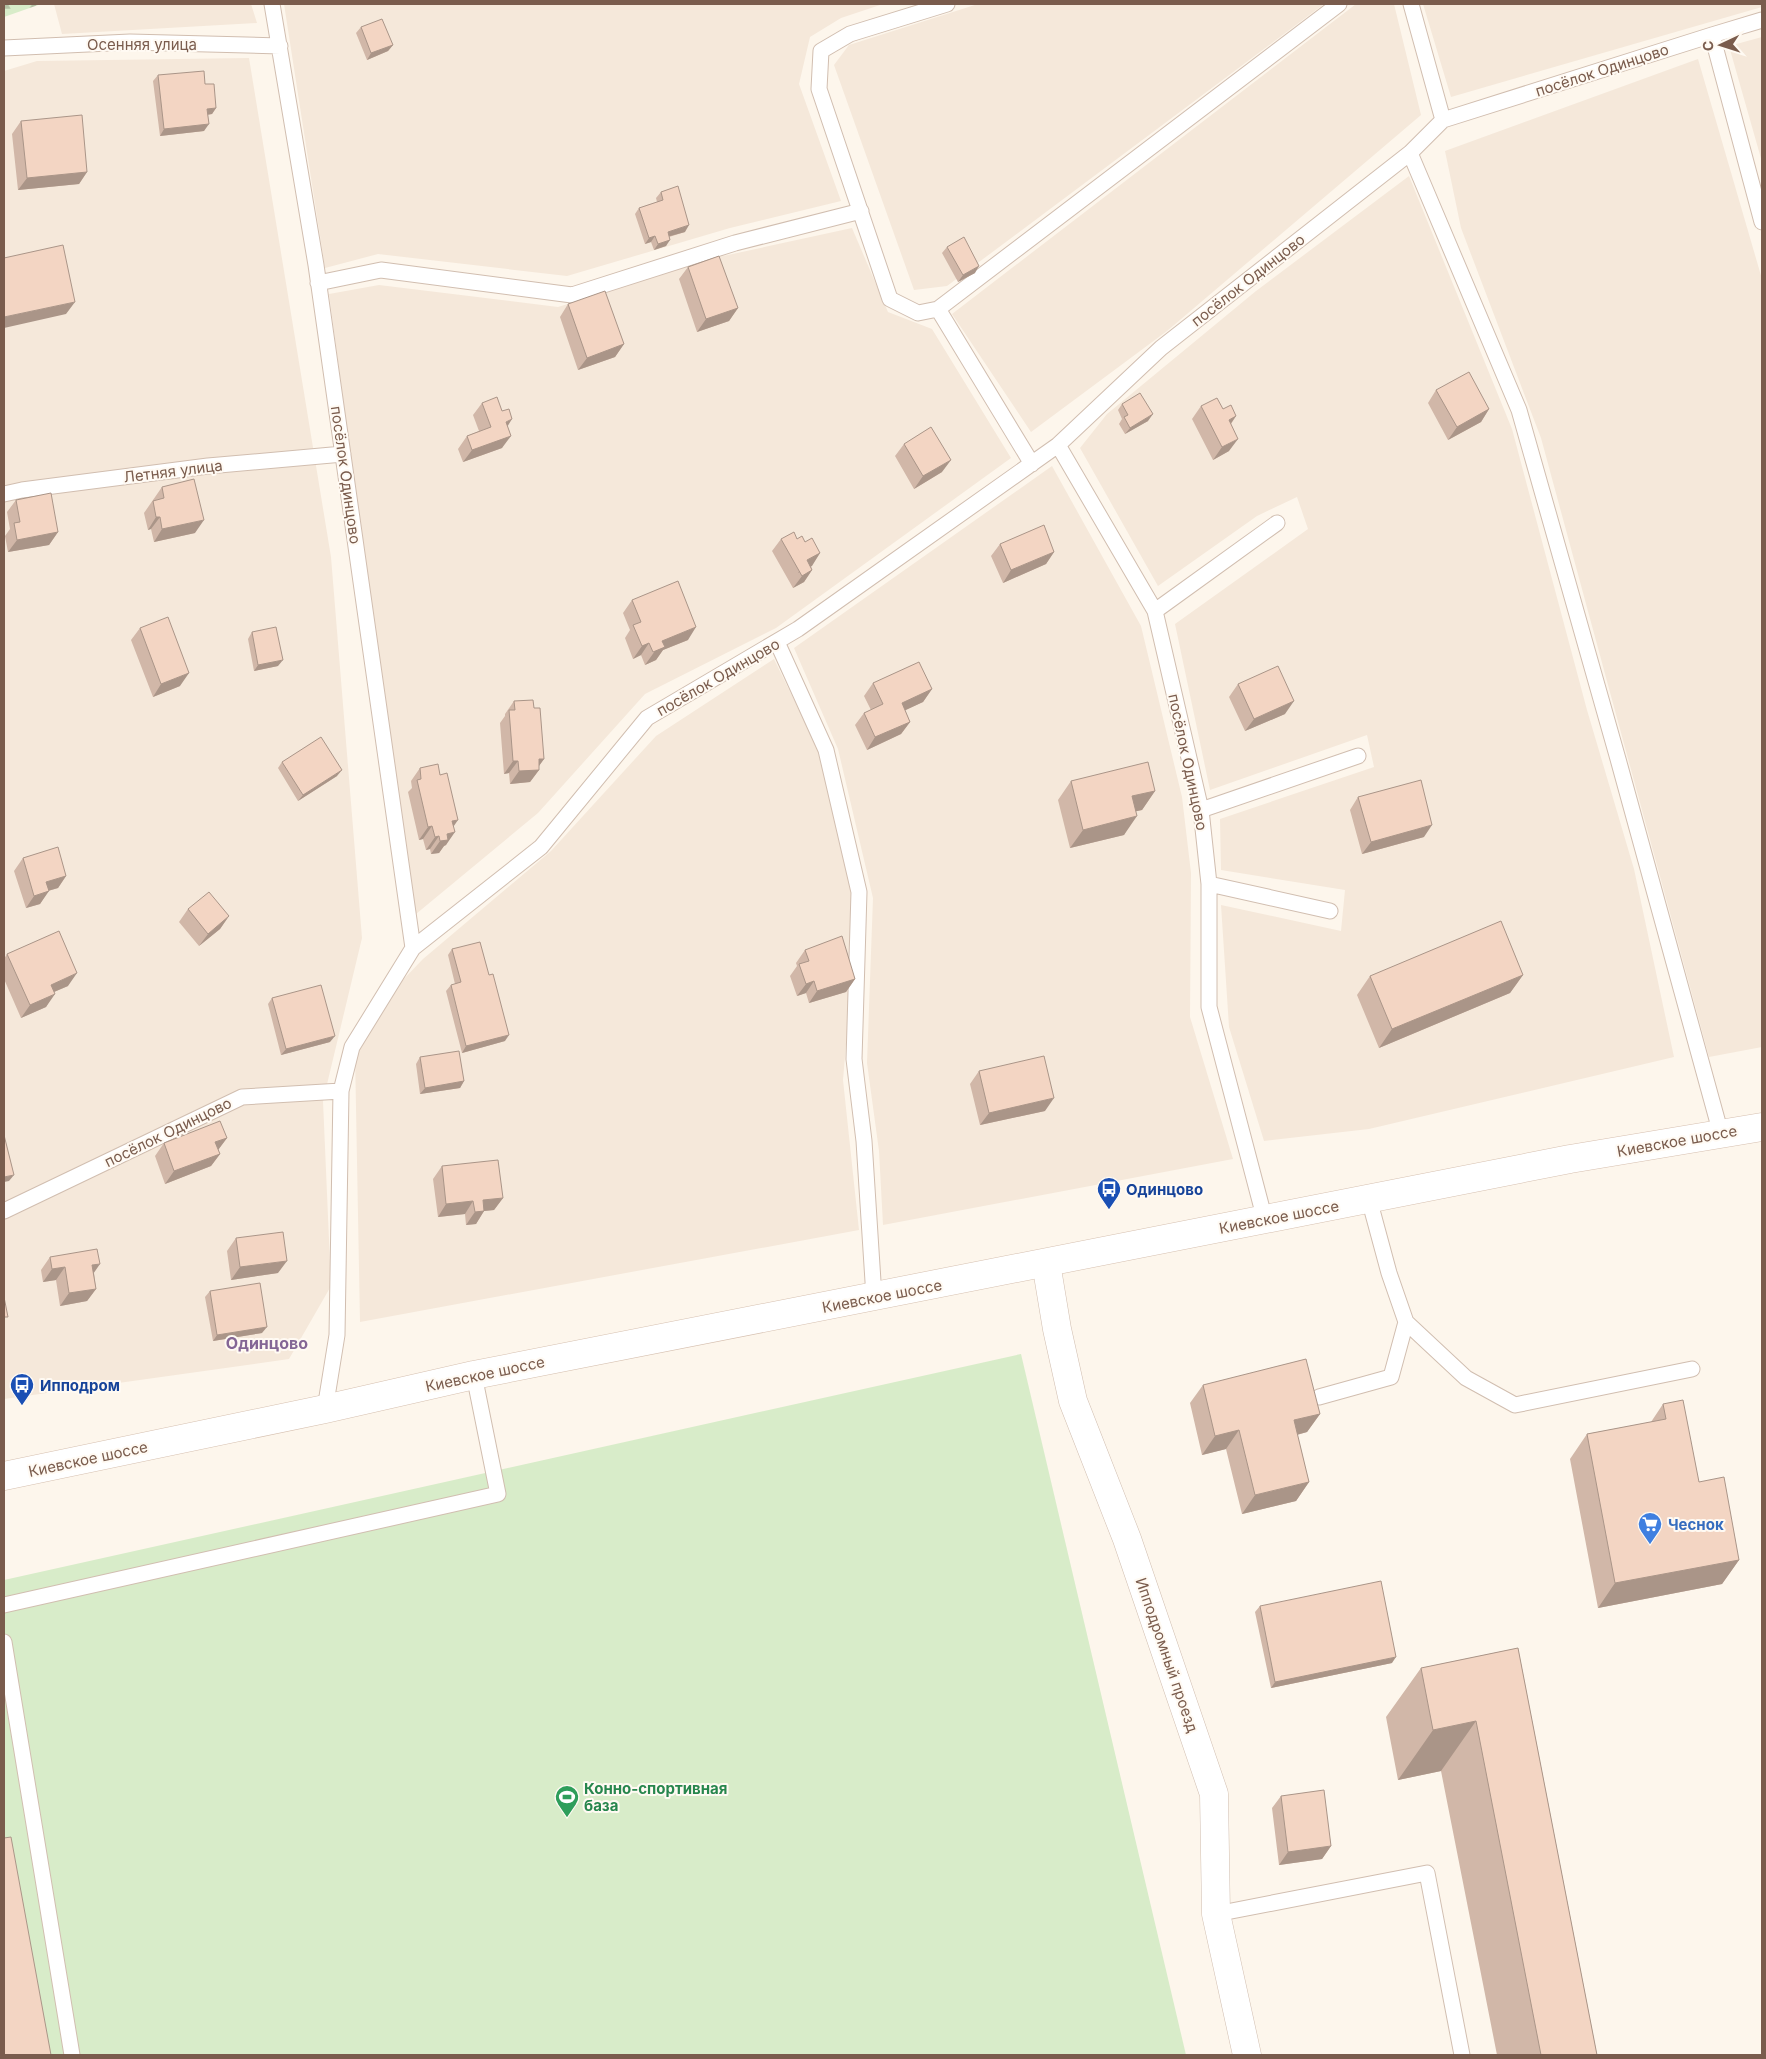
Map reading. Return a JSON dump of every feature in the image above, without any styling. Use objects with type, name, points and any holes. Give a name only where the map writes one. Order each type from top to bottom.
[{"type":"main road","name":"Киевское шоссе","points":[[4,1476],[325,1409],[474,1375],[1570,1159],[1762,1127]]},
{"type":"main road","name":"Ипподромный проезд","points":[[1046,1263],[1057,1329],[1073,1401],[1127,1539],[1214,1794],[1216,1914],[1247,2055]]},
{"type":"lane","name":"посёлок Одинцово","points":[[272,4],[318,283],[413,948]]},
{"type":"lane","points":[[947,4],[850,34],[821,51],[819,89],[890,299],[918,313],[938,309],[1339,4]]},
{"type":"lane","points":[[1412,4],[1443,120]]},
{"type":"lane","name":"посёлок Одинцово","points":[[325,1409],[337,1335],[341,1091],[352,1047],[413,948],[541,847],[647,718],[798,629],[1058,445],[1161,348],[1410,153],[1443,120],[1762,20]]},
{"type":"lane","points":[[1712,35],[1762,222]]},
{"type":"lane","name":"Осенняя улица","points":[[4,48],[130,42],[280,46]]},
{"type":"lane","points":[[1410,153],[1519,410],[1618,759],[1721,1134]]},
{"type":"lane","points":[[318,283],[381,270],[572,295],[735,243],[861,211]]},
{"type":"lane","points":[[938,309],[1032,464]]},
{"type":"lane","name":"посёлок Одинцово","points":[[1058,445],[1155,611],[1200,810],[1209,884],[1209,1007],[1266,1220]]},
{"type":"lane","name":"Летняя улица","points":[[4,494],[22,490],[208,466],[343,454]]},
{"type":"lane","points":[[1155,611],[1277,523]]},
{"type":"lane","points":[[777,642],[826,750],[859,892],[854,1059],[864,1141],[874,1297]]},
{"type":"lane","points":[[1200,810],[1358,756]]},
{"type":"lane","points":[[1209,884],[1330,911]]},
{"type":"lane","name":"посёлок Одинцово","points":[[4,1211],[242,1097],[341,1091]]},
{"type":"lane","points":[[1369,1199],[1389,1272],[1406,1322],[1466,1378],[1515,1405],[1692,1369]]},
{"type":"lane","points":[[1319,1397],[1391,1377],[1406,1322]]},
{"type":"lane","points":[[4,1605],[498,1494],[474,1375]]},
{"type":"lane","points":[[4,1642],[72,2055]]},
{"type":"lane","points":[[1216,1914],[1427,1873],[1462,2055]]},
{"type":"shaded area","points":[[54,4],[251,4],[257,23],[62,34]]},
{"type":"shaded area","points":[[284,4],[883,4],[841,18],[810,37],[799,84],[841,201],[730,228],[567,276],[378,254],[325,268]]},
{"type":"shaded area","points":[[978,4],[1324,4],[947,286],[914,290],[834,65],[849,45]]},
{"type":"shaded area","points":[[1356,4],[1394,4],[1421,115],[1167,331],[1031,432],[952,314]]},
{"type":"shaded area","points":[[1423,4],[1762,4],[1762,7],[1451,97]]},
{"type":"shaded area","points":[[1762,37],[1762,162],[1729,46]]},
{"type":"shaded area","points":[[249,58],[331,557],[362,938],[323,1101],[331,1286],[289,1359],[4,1399],[4,71],[37,61]]},
{"type":"shaded area","points":[[1698,59],[1762,279],[1762,1047],[1709,1057],[1541,438],[1461,228],[1445,151]]},
{"type":"shaded area","points":[[1409,176],[1512,429],[1587,710],[1634,869],[1674,1057],[1369,1129],[1264,1141],[1229,1027],[1221,905],[1341,931],[1345,890],[1221,870],[1220,819],[1374,767],[1367,735],[1210,790],[1175,624],[1308,529],[1297,497],[1257,516],[1158,586],[1080,448],[1107,414],[1256,291]]},
{"type":"shaded area","points":[[852,228],[888,312],[932,329],[1011,458],[776,628],[645,694],[538,813],[416,914],[329,294],[379,285],[558,307],[714,258]]},
{"type":"shaded area","points":[[1052,466],[1141,626],[1182,797],[1191,873],[1190,1017],[1233,1159],[883,1225],[879,1151],[867,1063],[873,898],[838,749],[794,648]]},
{"type":"shaded area","points":[[774,659],[817,747],[852,893],[851,985],[843,1080],[859,1230],[360,1322],[355,1054],[399,984],[423,959],[551,851],[656,736]]},
{"type":"green space","points":[[4,4],[41,4],[4,17]]},
{"type":"green space","name":"Конно-спортивная база","points":[[1021,1354],[1186,2055],[4,2055],[4,1580]]},
{"type":"building","points":[[382,19],[393,45],[371,53],[361,27]]},
{"type":"building","points":[[204,71],[205,84],[214,84],[216,108],[207,109],[209,124],[164,129],[158,75]]},
{"type":"building","points":[[82,115],[87,172],[27,178],[21,121]]},
{"type":"building","points":[[678,186],[689,225],[668,232],[670,240],[658,244],[655,236],[649,238],[639,208],[663,200],[661,192]]},
{"type":"building","points":[[964,237],[979,266],[963,275],[947,247]]},
{"type":"building","points":[[63,245],[75,302],[4,317],[4,258]]},
{"type":"building","points":[[719,256],[738,308],[706,319],[688,267]]},
{"type":"building","points":[[605,291],[624,344],[587,358],[568,304]]},
{"type":"building","points":[[1469,372],[1489,409],[1457,427],[1436,390]]},
{"type":"building","points":[[1140,393],[1153,414],[1130,428],[1124,417],[1128,415],[1122,404]]},
{"type":"building","points":[[497,397],[502,411],[509,409],[512,419],[506,422],[511,436],[472,450],[467,436],[491,427],[482,403]]},
{"type":"building","points":[[1217,398],[1223,409],[1231,405],[1236,416],[1229,420],[1238,439],[1222,447],[1201,406]]},
{"type":"building","points":[[931,427],[951,460],[923,476],[904,444]]},
{"type":"building","points":[[194,479],[204,520],[162,529],[160,517],[156,517],[153,501],[164,498],[162,487]]},
{"type":"building","points":[[51,493],[58,532],[17,540],[14,523],[20,522],[16,500]]},
{"type":"building","points":[[1044,525],[1054,552],[1011,570],[1000,544]]},
{"type":"building","points":[[794,532],[797,539],[802,536],[805,542],[812,538],[820,553],[807,560],[812,570],[802,576],[781,539]]},
{"type":"building","points":[[678,581],[696,627],[662,641],[665,647],[653,652],[649,643],[642,646],[633,625],[641,622],[632,600]]},
{"type":"building","points":[[168,617],[189,673],[161,684],[140,628]]},
{"type":"building","points":[[276,627],[283,660],[258,665],[252,632]]},
{"type":"building","points":[[919,662],[932,689],[902,703],[910,722],[875,737],[864,713],[883,704],[873,683]]},
{"type":"building","points":[[1278,666],[1294,701],[1254,719],[1238,684]]},
{"type":"building","points":[[533,700],[534,708],[540,708],[544,759],[539,759],[539,770],[519,771],[518,761],[513,761],[509,710],[515,710],[514,701]]},
{"type":"building","points":[[321,737],[342,770],[303,795],[282,762]]},
{"type":"building","points":[[1148,762],[1155,791],[1132,796],[1137,816],[1083,830],[1071,781]]},
{"type":"building","points":[[438,764],[440,775],[447,773],[458,820],[452,821],[455,832],[447,834],[448,840],[440,841],[439,836],[435,837],[432,826],[428,827],[417,780],[421,779],[420,768]]},
{"type":"building","points":[[1421,780],[1432,825],[1371,842],[1358,797]]},
{"type":"building","points":[[58,847],[66,876],[46,882],[49,891],[34,896],[23,858]]},
{"type":"building","points":[[209,892],[229,916],[208,934],[188,909]]},
{"type":"building","points":[[1501,921],[1523,975],[1392,1029],[1370,976]]},
{"type":"building","points":[[59,931],[77,973],[51,985],[55,994],[30,1005],[7,954]]},
{"type":"building","points":[[842,936],[855,979],[817,991],[814,981],[806,984],[799,964],[809,961],[805,950]]},
{"type":"building","points":[[480,942],[489,975],[493,974],[509,1035],[466,1046],[451,985],[461,982],[452,949]]},
{"type":"building","points":[[321,985],[335,1036],[286,1049],[272,998]]},
{"type":"building","points":[[459,1051],[464,1081],[425,1088],[420,1057]]},
{"type":"building","points":[[1044,1056],[1054,1098],[989,1113],[979,1071]]},
{"type":"building","points":[[220,1121],[227,1138],[215,1142],[220,1154],[174,1171],[164,1143]]},
{"type":"building","points":[[4,1135],[14,1175],[4,1177]]},
{"type":"building","points":[[498,1160],[503,1198],[483,1200],[484,1211],[475,1212],[473,1201],[446,1204],[442,1166]]},
{"type":"building","points":[[283,1232],[287,1261],[240,1267],[236,1238]]},
{"type":"building","points":[[97,1249],[100,1264],[92,1265],[96,1289],[69,1293],[65,1267],[52,1269],[50,1257]]},
{"type":"building","points":[[260,1283],[267,1327],[217,1335],[210,1291]]},
{"type":"building","points":[[4,1297],[8,1317],[4,1317]]},
{"type":"building","points":[[1306,1359],[1320,1414],[1294,1420],[1309,1482],[1255,1495],[1239,1430],[1215,1436],[1203,1385]]},
{"type":"building","name":"Чеснок","points":[[1683,1400],[1699,1482],[1724,1477],[1739,1560],[1615,1583],[1587,1434],[1666,1419],[1663,1404]]},
{"type":"building","points":[[1381,1581],[1396,1657],[1275,1682],[1260,1606]]},
{"type":"building","points":[[1518,1648],[1597,2055],[1541,2055],[1476,1721],[1433,1730],[1421,1668]]},
{"type":"building","points":[[1324,1790],[1331,1846],[1288,1852],[1281,1796]]},
{"type":"building","points":[[11,1837],[51,2055],[4,2055],[4,1838]]},
{"type":"place","name":"Одинцово","points":[[1109,1210]]},
{"type":"place","name":"Ипподром","points":[[22,1406]]},
{"type":"place","name":"Чеснок","points":[[1650,1545]]},
{"type":"place","name":"Конно-спортивная база","points":[[567,1818]]},
{"type":"district","name":"Одинцово","points":[[267,1343]]}]
